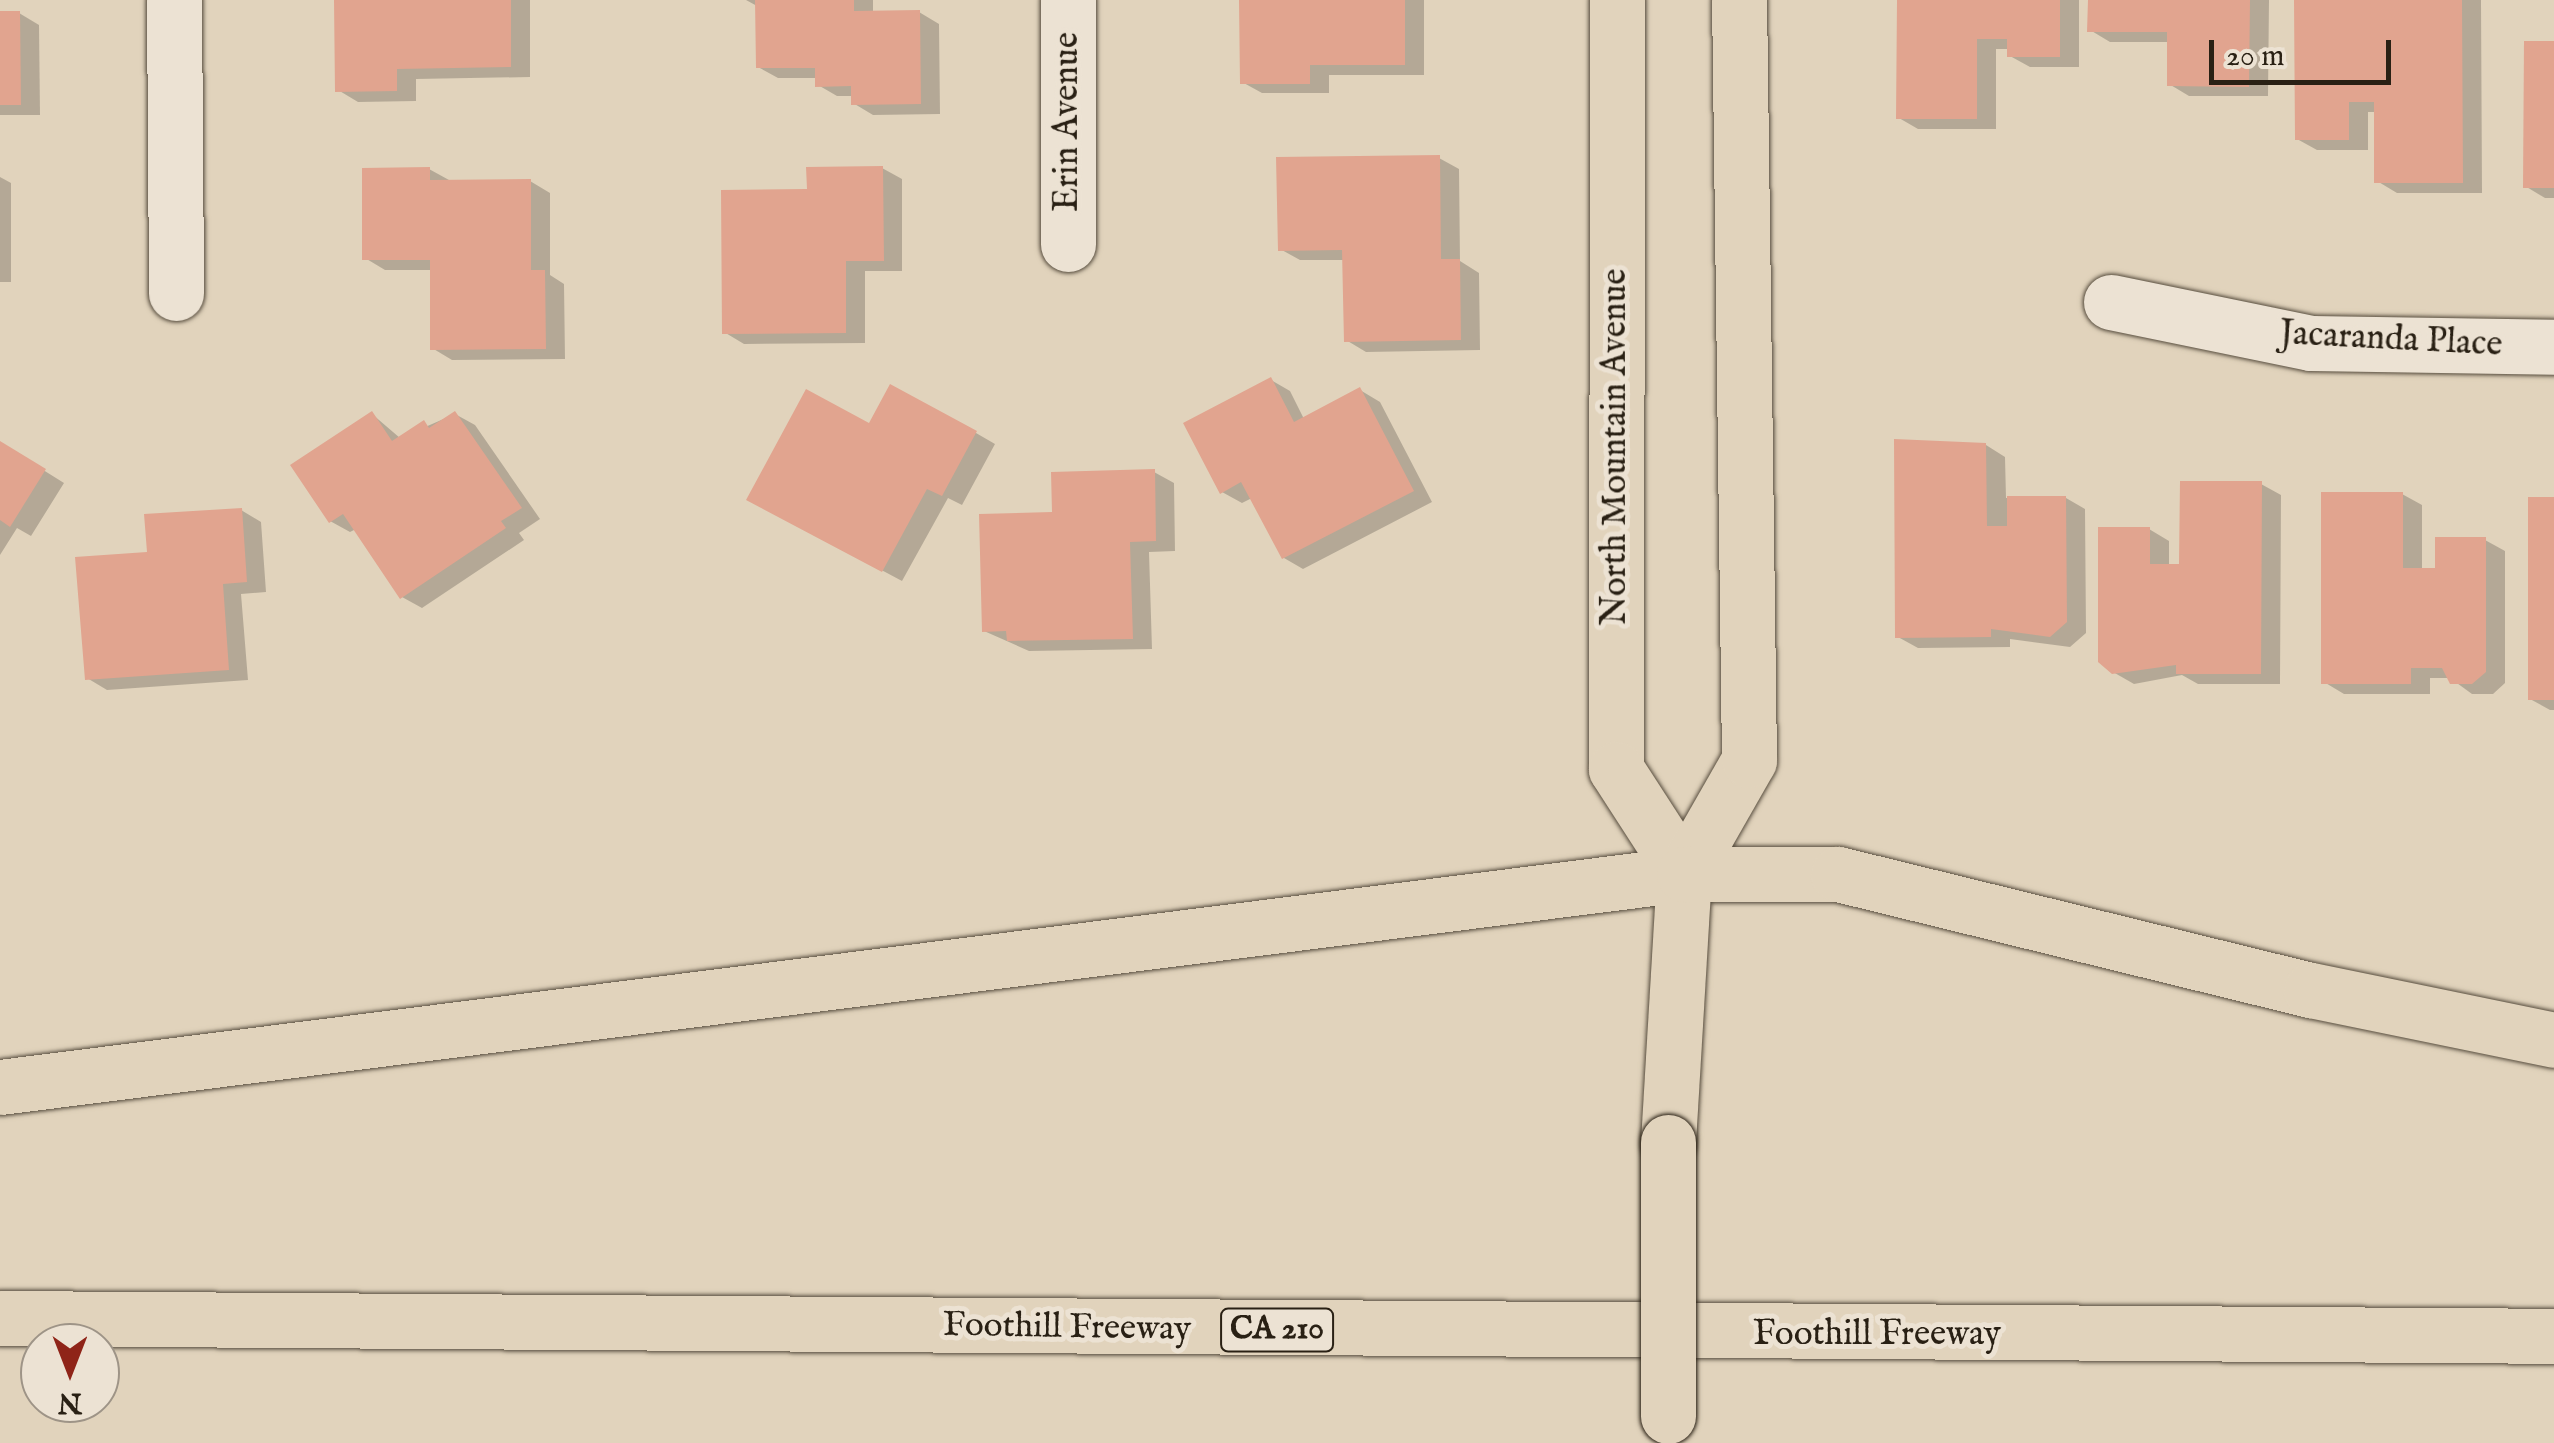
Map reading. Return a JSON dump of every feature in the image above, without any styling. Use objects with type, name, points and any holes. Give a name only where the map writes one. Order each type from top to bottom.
[{"type":"main road","name":"North Mountain Avenue","points":[[1617,0],[1616,769],[1684,874]]},
{"type":"main road","points":[[1669,1443],[1668,1142],[1684,874],[1749,760],[1739,0]]},
{"type":"main road","points":[[0,1086],[1684,874],[1838,874],[2310,990],[2554,1040]]},
{"type":"main road","name":"Foothill Freeway","points":[[0,1318],[2554,1336]]},
{"type":"street","points":[[174,0],[176,293]]},
{"type":"street","name":"Erin Avenue","points":[[1068,0],[1068,244]]},
{"type":"street","name":"Jacaranda Place","points":[[2111,302],[2310,343],[2554,347]]},
{"type":"building","points":[[334,0],[511,0],[511,67],[397,69],[397,91],[335,92]]},
{"type":"building","points":[[755,0],[854,0],[854,11],[920,10],[921,104],[851,105],[851,86],[815,87],[815,68],[756,68]]},
{"type":"building","points":[[1239,0],[1405,0],[1405,65],[1310,65],[1310,84],[1240,84]]},
{"type":"building","points":[[1897,0],[2060,0],[2060,57],[2007,57],[2007,39],[1977,39],[1977,119],[1896,119]]},
{"type":"building","points":[[2088,0],[2250,0],[2249,87],[2167,86],[2167,32],[2087,32]]},
{"type":"building","points":[[2294,0],[2462,0],[2463,183],[2374,183],[2374,102],[2349,102],[2349,140],[2295,140]]},
{"type":"building","points":[[0,11],[20,11],[21,105],[0,105]]},
{"type":"building","points":[[2524,41],[2554,41],[2554,188],[2523,188]]},
{"type":"building","points":[[1440,155],[1441,259],[1460,259],[1461,340],[1344,342],[1342,250],[1278,251],[1276,157]]},
{"type":"building","points":[[883,166],[884,261],[846,261],[846,333],[722,334],[721,190],[807,189],[806,167]]},
{"type":"building","points":[[430,167],[430,180],[531,179],[531,270],[545,270],[546,349],[430,350],[430,260],[362,260],[362,168]]},
{"type":"building","points":[[1271,377],[1294,422],[1360,387],[1414,491],[1282,559],[1241,482],[1220,494],[1183,423]]},
{"type":"building","points":[[890,384],[977,431],[942,496],[927,489],[882,572],[746,500],[806,389],[869,423]]},
{"type":"building","points":[[372,411],[392,441],[424,420],[429,428],[455,411],[522,508],[501,521],[506,528],[400,599],[343,514],[329,523],[290,465]]},
{"type":"building","points":[[1894,439],[1986,443],[1987,526],[2007,526],[2007,496],[2066,496],[2067,622],[2050,637],[1991,629],[1991,637],[1895,638]]},
{"type":"building","points":[[0,441],[46,469],[10,527],[0,520]]},
{"type":"building","points":[[1155,469],[1156,541],[1130,542],[1133,639],[1007,641],[1006,631],[982,632],[979,514],[1052,512],[1051,472]]},
{"type":"building","points":[[2180,481],[2262,481],[2261,674],[2176,674],[2176,665],[2112,674],[2098,662],[2098,527],[2150,527],[2150,564],[2179,564]]},
{"type":"building","points":[[2321,492],[2403,492],[2403,568],[2435,568],[2435,537],[2486,537],[2486,672],[2472,684],[2450,684],[2442,668],[2411,668],[2411,684],[2321,684]]},
{"type":"building","points":[[2528,497],[2554,497],[2554,700],[2528,700]]},
{"type":"building","points":[[242,508],[247,582],[223,584],[229,670],[85,680],[75,557],[147,552],[144,514]]}]
